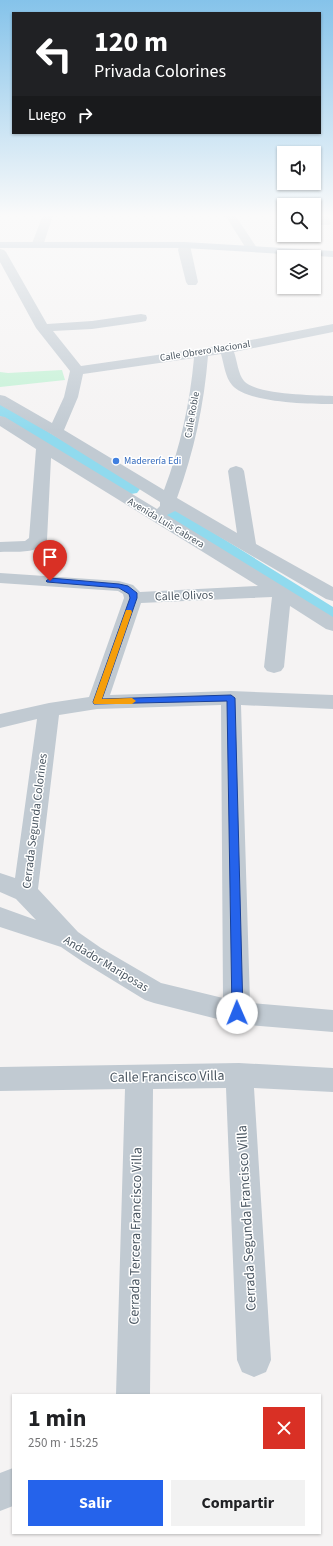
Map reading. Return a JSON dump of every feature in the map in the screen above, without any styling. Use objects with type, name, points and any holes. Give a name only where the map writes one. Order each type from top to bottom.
[{"type":"street","points":[[20,287],[43,328],[77,371],[71,397],[56,431]]},
{"type":"street","points":[[43,328],[92,325],[140,318]]},
{"type":"street","name":"Calle Obrero Nacional","points":[[77,371],[226,348],[299,329],[333,328]]},
{"type":"street","points":[[226,348],[240,386],[266,394],[290,399],[333,400]]},
{"type":"street","name":"Calle Roble","points":[[168,500],[183,458],[190,429],[200,370],[201,352]]},
{"type":"street","name":"Avenida Luis Cabrera","points":[[0,399],[56,431],[152,491],[333,595]]},
{"type":"street","name":"Avenida Luis Cabrera","points":[[0,420],[128,499],[152,512],[333,625]]},
{"type":"street","points":[[0,546],[30,545],[36,543],[39,536],[44,448]]},
{"type":"street","points":[[236,471],[248,546]]},
{"type":"street","points":[[128,499],[135,492],[144,490],[152,491]]},
{"type":"street","points":[[152,512],[162,512],[168,509],[168,500]]},
{"type":"street","points":[[0,578],[119,586],[130,590],[133,593],[134,598],[97,702]]},
{"type":"street","points":[[274,667],[280,592]]},
{"type":"street","name":"Calle Olivos","points":[[134,598],[280,592]]},
{"type":"street","points":[[231,698],[237,1013]]},
{"type":"street","points":[[1,717],[97,702],[231,698],[333,702]]},
{"type":"street","name":"Cerrada Segunda Colorines","points":[[49,710],[25,892],[69,939]]},
{"type":"street","points":[[0,882],[25,892]]},
{"type":"street","name":"Andador Mariposas","points":[[0,917],[30,928],[69,939],[92,955],[154,992],[237,1013],[333,1021]]},
{"type":"street","name":"Calle Francisco Villa","points":[[0,1079],[139,1078],[239,1075],[333,1080]]},
{"type":"street","name":"Cerrada Segunda Francisco Villa","points":[[239,1075],[254,1360]]},
{"type":"street","name":"Cerrada Tercera Francisco Villa","points":[[133,1394],[139,1078]]},
{"type":"street","points":[[0,1493],[12,1487]]},
{"type":"green space","points":[[62,370],[65,380],[0,387],[0,372],[8,373]]},
{"type":"waterway","points":[[0,409],[131,489]]},
{"type":"waterway","points":[[171,514],[333,615]]},
{"type":"slow traffic","points":[[129,612],[97,702],[132,701]]},
{"type":"place","name":"Maderería Edi","points":[[116,461]]},
{"type":"route","points":[[50,581],[119,586],[130,590],[133,593],[134,598],[97,702],[231,698],[237,1013]]}]
